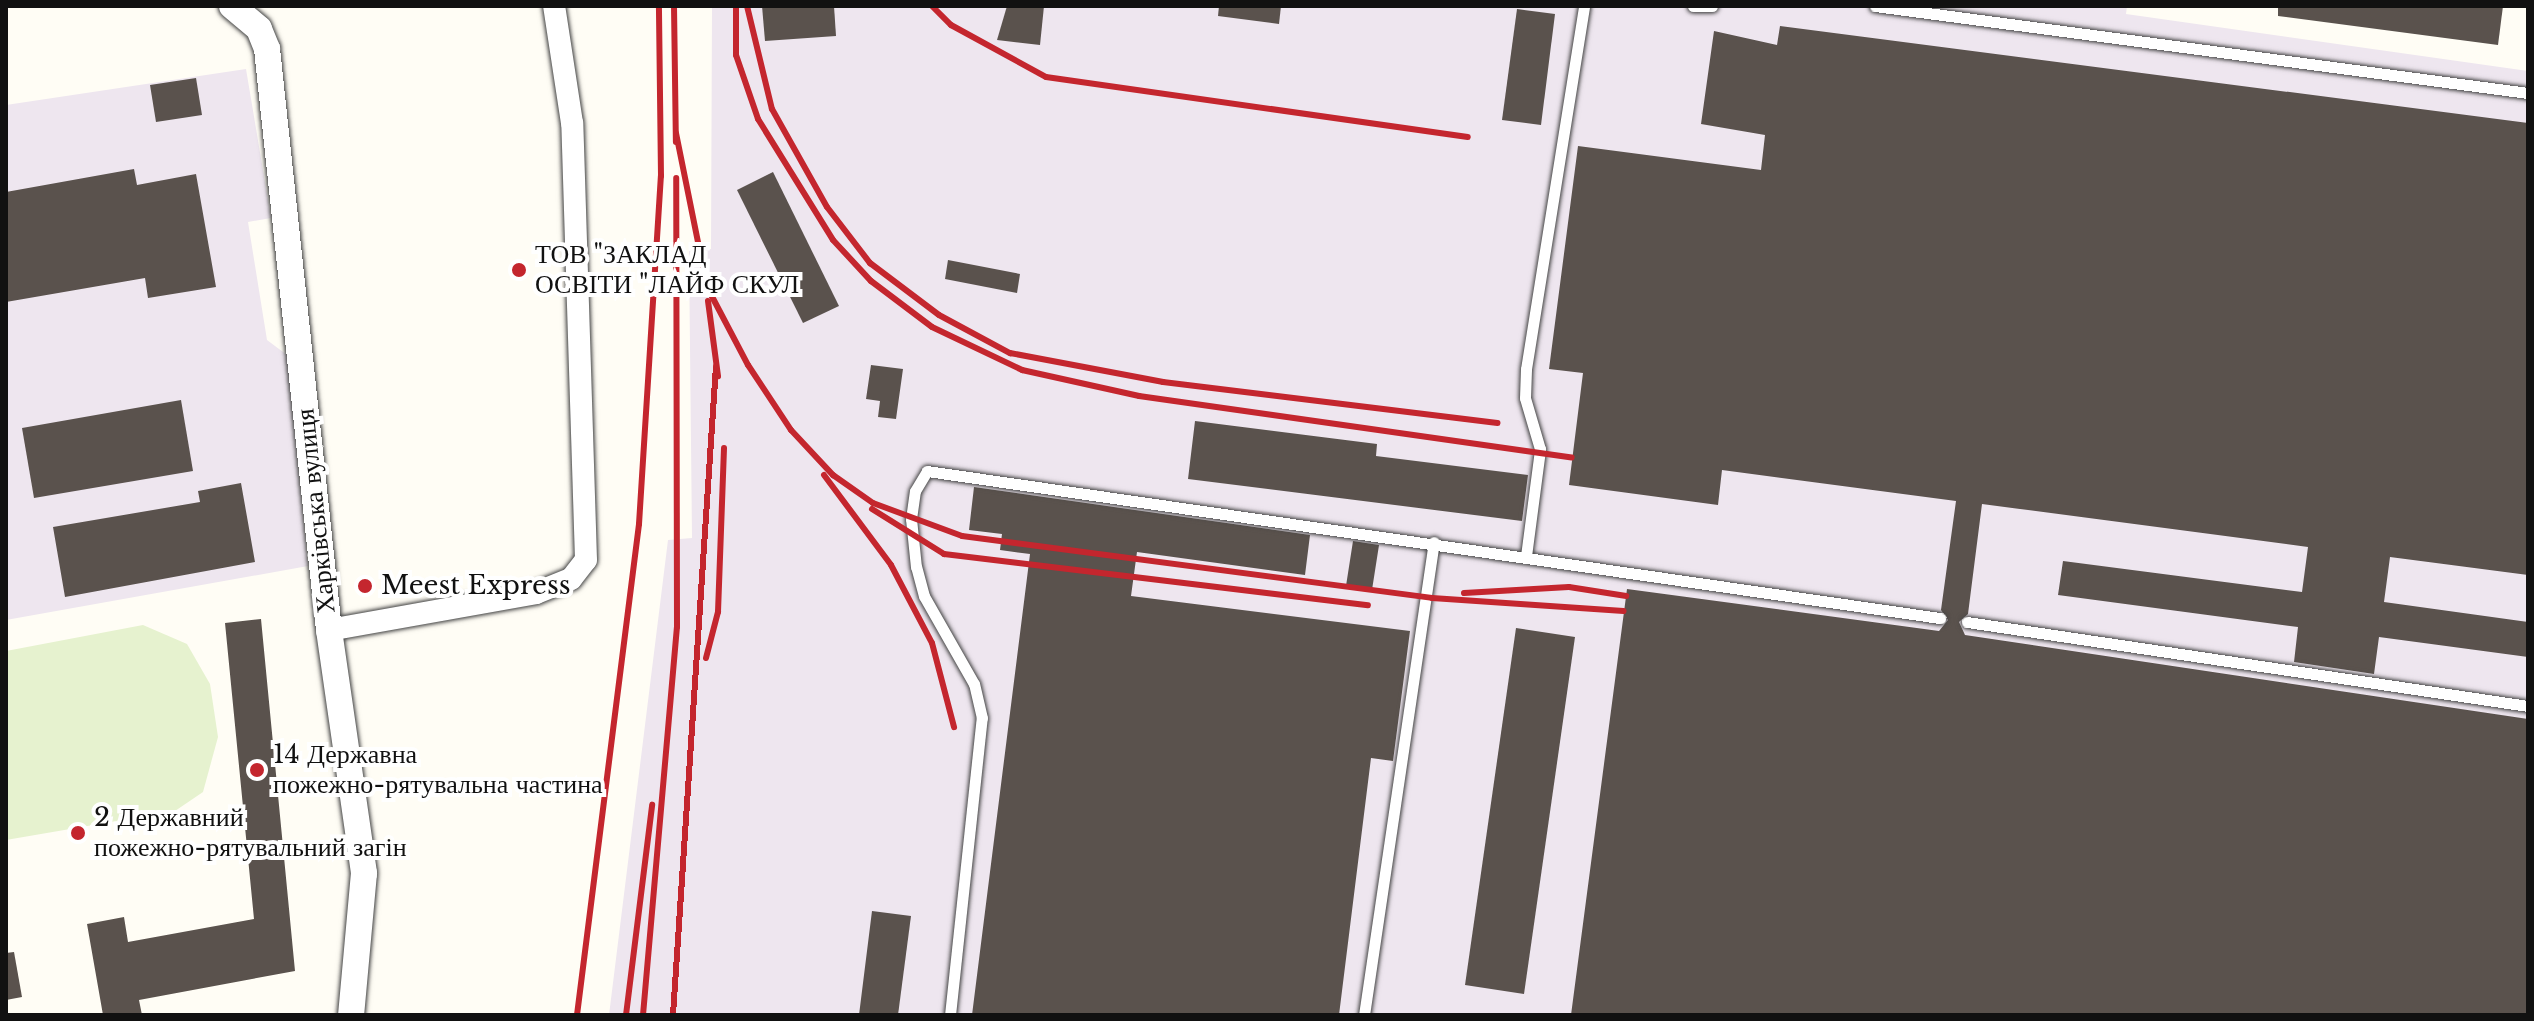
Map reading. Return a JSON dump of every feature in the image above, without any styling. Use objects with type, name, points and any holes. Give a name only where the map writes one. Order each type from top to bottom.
[{"type":"street","points":[[329,630],[536,593],[571,579],[586,560],[572,123],[554,6]]},
{"type":"street","name":"Харківська вулиця","points":[[239,10],[267,49],[329,630],[364,873],[351,1015]]},
{"type":"lane","points":[[1526,556],[1540,449],[1527,411],[1526,369],[1584,6]]},
{"type":"lane","points":[[1693,6],[1712,6]]},
{"type":"lane","points":[[1875,6],[2528,93]]},
{"type":"lane","points":[[950,1015],[982,718],[974,684],[924,596],[916,567],[911,519],[915,491],[927,471],[1434,542],[1940,618]]},
{"type":"lane","points":[[1364,1015],[1434,542]]},
{"type":"lane","points":[[1967,622],[2528,706]]},
{"type":"shaded area","points":[[712,6],[2127,6],[2126,14],[2528,71],[2528,1015],[609,1015],[668,540],[692,538],[689,251],[711,249]]},
{"type":"shaded area","points":[[246,69],[271,218],[248,222],[267,340],[287,355],[308,566],[6,620],[6,105]]},
{"type":"green space","points":[[143,625],[187,644],[210,684],[218,737],[203,792],[175,811],[6,840],[6,651]]},
{"type":"building","points":[[762,6],[834,6],[836,36],[765,41]]},
{"type":"building","points":[[1007,6],[1044,6],[1040,45],[997,40]]},
{"type":"building","points":[[1219,6],[1281,6],[1279,24],[1218,16]]},
{"type":"building","points":[[2278,6],[2503,6],[2498,45],[2278,16]]},
{"type":"building","points":[[1517,9],[1555,14],[1541,125],[1502,120]]},
{"type":"building","points":[[1780,26],[2528,123],[2528,575],[2390,557],[2384,602],[2528,622],[2528,657],[2379,637],[2374,674],[2294,662],[2298,627],[2058,595],[2063,561],[2302,592],[2308,547],[1982,504],[1968,614],[1959,622],[1965,635],[2528,719],[2528,1015],[1571,1015],[1627,589],[1939,631],[1948,620],[1941,610],[1956,501],[1722,470],[1718,505],[1569,485],[1583,373],[1549,369],[1578,146],[1761,170],[1765,135],[1701,124],[1714,31],[1777,45]]},
{"type":"building","points":[[196,78],[202,115],[156,122],[150,85]]},
{"type":"building","points":[[134,169],[137,185],[196,174],[216,287],[148,298],[145,278],[6,302],[6,192]]},
{"type":"building","points":[[773,172],[839,306],[803,323],[737,190]]},
{"type":"building","points":[[948,260],[1020,274],[1017,293],[945,279]]},
{"type":"building","points":[[871,365],[903,369],[896,419],[878,417],[880,401],[866,399]]},
{"type":"building","points":[[181,400],[193,471],[34,498],[22,428]]},
{"type":"building","points":[[1195,421],[1377,444],[1376,456],[1528,475],[1522,521],[1188,479]]},
{"type":"building","points":[[241,483],[255,562],[65,597],[53,527],[200,502],[198,491]]},
{"type":"building","points":[[974,487],[1310,535],[1305,575],[1137,552],[1131,596],[1410,631],[1393,761],[1371,758],[1339,1015],[972,1015],[1030,554],[1000,550],[1002,534],[969,530]]},
{"type":"building","points":[[1353,541],[1379,545],[1372,590],[1346,586]]},
{"type":"building","name":"14 Державна пожежно-рятувальна частина","points":[[261,619],[295,971],[139,1000],[142,1015],[103,1015],[87,924],[124,917],[128,942],[254,919],[225,623]]},
{"type":"building","points":[[1516,628],[1575,637],[1524,994],[1465,985]]},
{"type":"building","points":[[872,911],[911,916],[898,1015],[859,1015]]},
{"type":"building","points":[[14,952],[22,997],[6,1000],[6,953]]},
{"type":"railway","points":[[577,1015],[639,524],[661,176],[659,6]]},
{"type":"railway","points":[[674,6],[676,142]]},
{"type":"railway","points":[[736,6],[736,55],[758,119],[833,240],[871,281],[932,327],[1022,370],[1139,396],[1572,458]]},
{"type":"railway","points":[[747,6],[772,109],[827,207],[870,263],[939,315],[1010,353],[1163,382],[1498,423]]},
{"type":"railway","points":[[932,6],[951,25],[1046,77],[1468,137]]},
{"type":"railway","points":[[676,133],[707,287],[748,365],[791,430],[833,475],[873,503],[962,536],[1432,598],[1624,611]]},
{"type":"railway","points":[[643,1015],[677,627],[676,178]]},
{"type":"railway","points":[[708,301],[718,376]]},
{"type":"railway","points":[[673,1015],[716,366]]},
{"type":"railway","points":[[706,658],[718,612],[724,448]]},
{"type":"railway","points":[[824,475],[891,565],[932,643],[954,727]]},
{"type":"railway","points":[[872,509],[944,554],[1368,605]]},
{"type":"railway","points":[[1464,593],[1569,587],[1626,596]]},
{"type":"railway","points":[[626,1015],[652,805]]},
{"type":"place","name":"ТОВ \"ЗАКЛАД ОСВІТИ \"ЛАЙФ СКУЛ","points":[[519,270]]},
{"type":"place","name":"Meest Express","points":[[365,586]]},
{"type":"place","name":"14 Державна пожежно-рятувальна частина","points":[[257,770]]},
{"type":"place","name":"2 Державний пожежно-рятувальний загін","points":[[78,833]]}]
